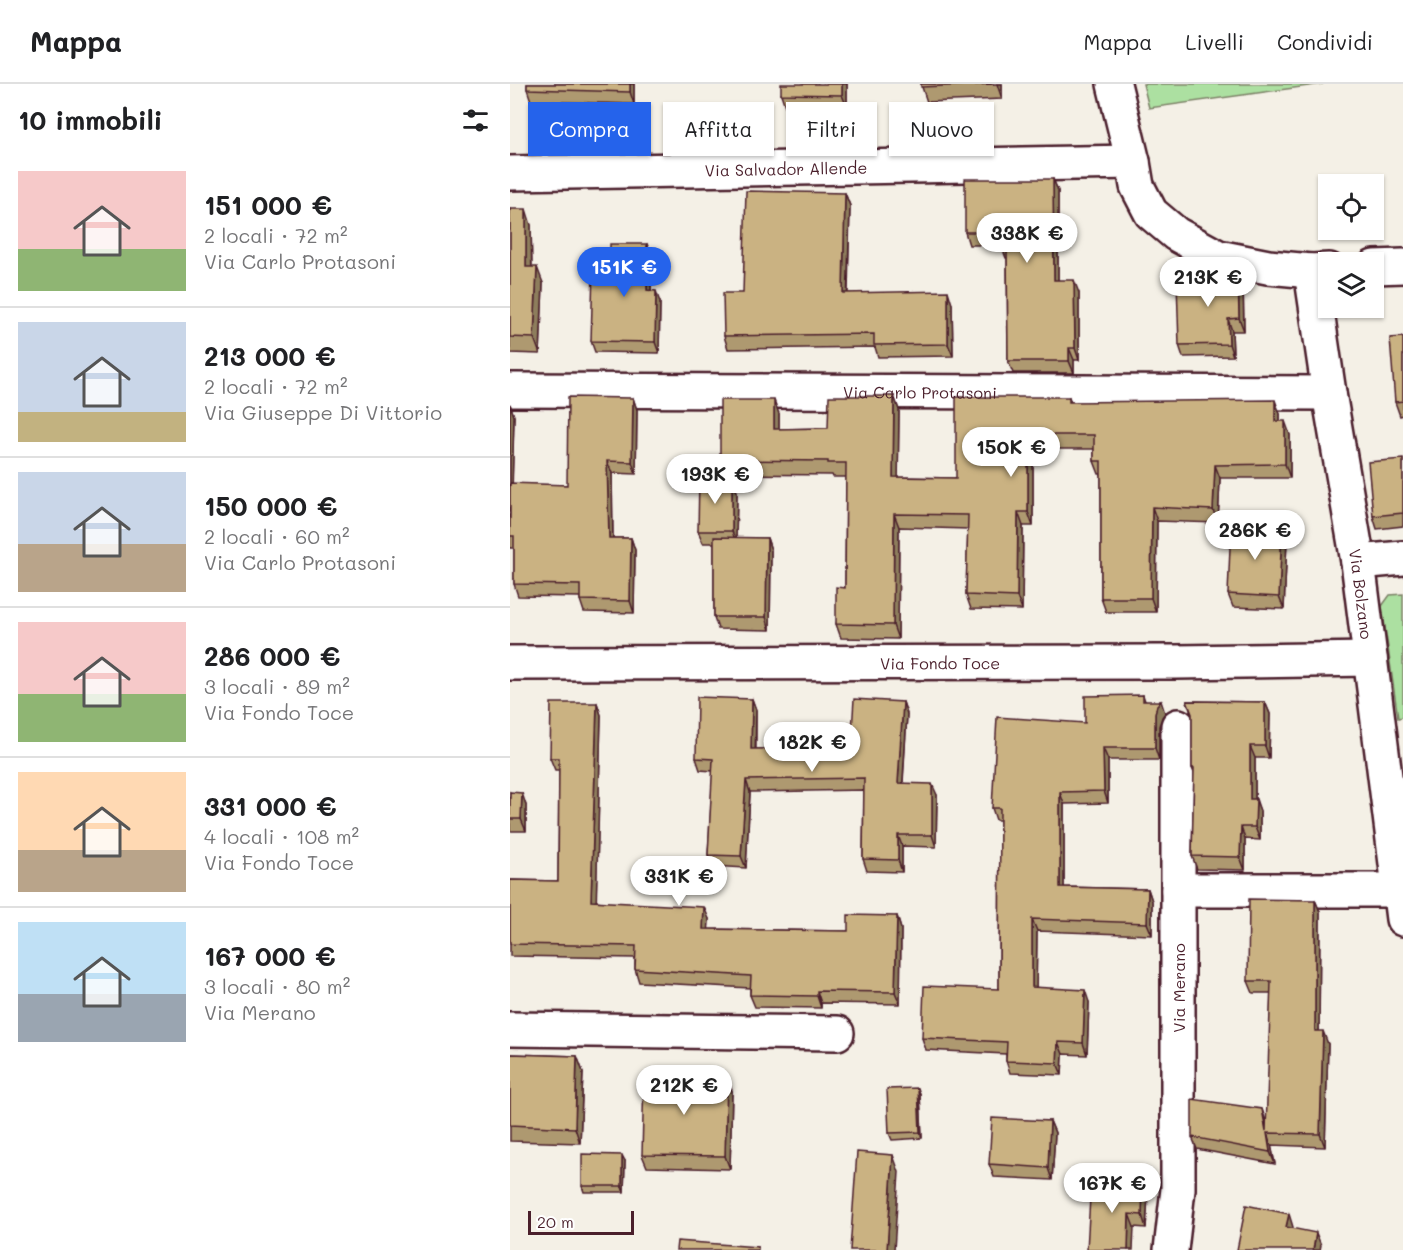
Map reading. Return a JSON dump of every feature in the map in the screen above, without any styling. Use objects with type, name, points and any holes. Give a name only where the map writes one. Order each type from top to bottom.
[{"type":"street","points":[[1114,84],[1137,186],[1151,213],[1176,234],[1218,257],[1268,267],[1318,271]]},
{"type":"street","name":"Via Salvador Allende","points":[[510,173],[1133,162]]},
{"type":"street","points":[[1384,267],[1403,266]]},
{"type":"street","name":"Via Bolzano","points":[[1323,318],[1329,393],[1358,562],[1401,904]]},
{"type":"street","name":"Via Carlo Protasoni","points":[[510,390],[1329,393]]},
{"type":"street","points":[[1358,562],[1403,558]]},
{"type":"street","name":"Via Fondo Toce","points":[[510,663],[1176,662],[1370,659]]},
{"type":"street","name":"Via Merano","points":[[1171,1250],[1178,1189],[1178,726]]},
{"type":"street","points":[[1178,890],[1401,904]]},
{"type":"street","points":[[510,1029],[837,1033]]},
{"type":"green space","points":[[1143,84],[1323,84],[1149,108]]},
{"type":"green space","points":[[1403,594],[1403,717],[1398,718],[1382,606],[1390,595]]},
{"type":"building","points":[[527,84],[630,84],[630,92],[527,89]]},
{"type":"building","points":[[781,84],[842,84],[842,95],[781,94]]},
{"type":"building","points":[[921,84],[994,84],[921,87]]},
{"type":"building","points":[[965,179],[1053,179],[1054,280],[1074,280],[1075,348],[1069,348],[1069,361],[1008,361],[1007,246],[1001,246],[1001,232],[965,232]]},
{"type":"building","points":[[746,191],[845,193],[843,293],[948,291],[948,344],[874,345],[874,334],[724,336],[723,293],[743,293]]},
{"type":"building","points":[[510,209],[526,209],[526,267],[537,267],[534,338],[510,337]]},
{"type":"building","points":[[610,244],[647,244],[647,290],[656,291],[655,342],[591,341],[593,271],[610,271]]},
{"type":"building","points":[[1202,271],[1238,271],[1239,318],[1228,319],[1229,344],[1179,345],[1177,282],[1202,282]]},
{"type":"building","points":[[1403,337],[1403,401],[1395,402],[1390,338]]},
{"type":"building","points":[[829,396],[894,396],[893,477],[956,478],[956,397],[1069,397],[1069,402],[1275,400],[1275,421],[1285,421],[1285,464],[1215,465],[1213,510],[1152,507],[1151,598],[1101,598],[1101,461],[1094,461],[1094,435],[1028,435],[1028,512],[1018,512],[1017,597],[966,595],[968,515],[894,514],[893,625],[836,624],[836,587],[845,588],[846,463],[720,460],[720,400],[774,400],[774,429],[828,428]]},
{"type":"building","points":[[568,397],[633,398],[632,462],[607,461],[609,538],[631,538],[630,601],[580,600],[580,585],[514,584],[514,536],[510,536],[510,483],[567,485]]},
{"type":"building","points":[[1403,459],[1403,513],[1373,516],[1368,462]]},
{"type":"building","points":[[699,479],[732,479],[732,531],[698,531]]},
{"type":"building","points":[[1231,525],[1282,527],[1279,597],[1228,594]]},
{"type":"building","points":[[714,537],[767,538],[766,617],[714,617]]},
{"type":"building","points":[[1143,695],[1143,701],[1161,701],[1157,705],[1155,714],[1155,748],[1103,748],[1104,791],[1060,792],[1060,887],[1148,889],[1147,923],[1032,919],[1032,987],[1085,990],[1083,1043],[1058,1042],[1057,1063],[1006,1061],[1007,1042],[922,1038],[924,986],[999,989],[1000,808],[992,808],[997,717],[1085,723],[1085,696]]},
{"type":"building","points":[[697,697],[752,699],[751,749],[851,748],[854,699],[903,702],[898,783],[932,784],[932,835],[898,835],[898,860],[863,859],[864,778],[746,780],[741,856],[708,855],[713,759],[696,758]]},
{"type":"building","points":[[1187,701],[1265,702],[1265,746],[1250,746],[1250,799],[1256,799],[1255,827],[1241,827],[1240,857],[1192,856],[1194,768],[1192,768],[1192,714]]},
{"type":"building","points":[[551,703],[597,703],[591,901],[704,907],[703,929],[848,931],[848,915],[897,916],[895,992],[817,991],[817,996],[750,995],[751,976],[635,969],[636,946],[510,944],[510,880],[558,881],[559,758],[550,758]]},
{"type":"building","points":[[510,792],[522,793],[521,819],[510,819]]},
{"type":"building","points":[[1249,899],[1315,900],[1315,1031],[1323,1031],[1320,1134],[1267,1133],[1270,1152],[1192,1137],[1192,1099],[1262,1109],[1266,1131],[1271,981],[1248,981]]},
{"type":"building","points":[[510,1054],[577,1056],[575,1128],[510,1125]]},
{"type":"building","points":[[644,1077],[727,1078],[725,1156],[642,1155]]},
{"type":"building","points":[[918,1088],[920,1132],[889,1133],[887,1089]]},
{"type":"building","points":[[992,1118],[1050,1121],[1048,1168],[989,1164]]},
{"type":"building","points":[[857,1152],[893,1155],[887,1250],[850,1250]]},
{"type":"building","points":[[582,1154],[622,1155],[622,1186],[582,1186]]},
{"type":"building","points":[[1091,1180],[1143,1183],[1142,1215],[1129,1214],[1128,1250],[1087,1250]]},
{"type":"building","points":[[1246,1205],[1289,1214],[1286,1227],[1316,1233],[1313,1250],[1237,1250]]},
{"type":"building","points":[[677,1241],[758,1247],[758,1250],[676,1250]]}]
